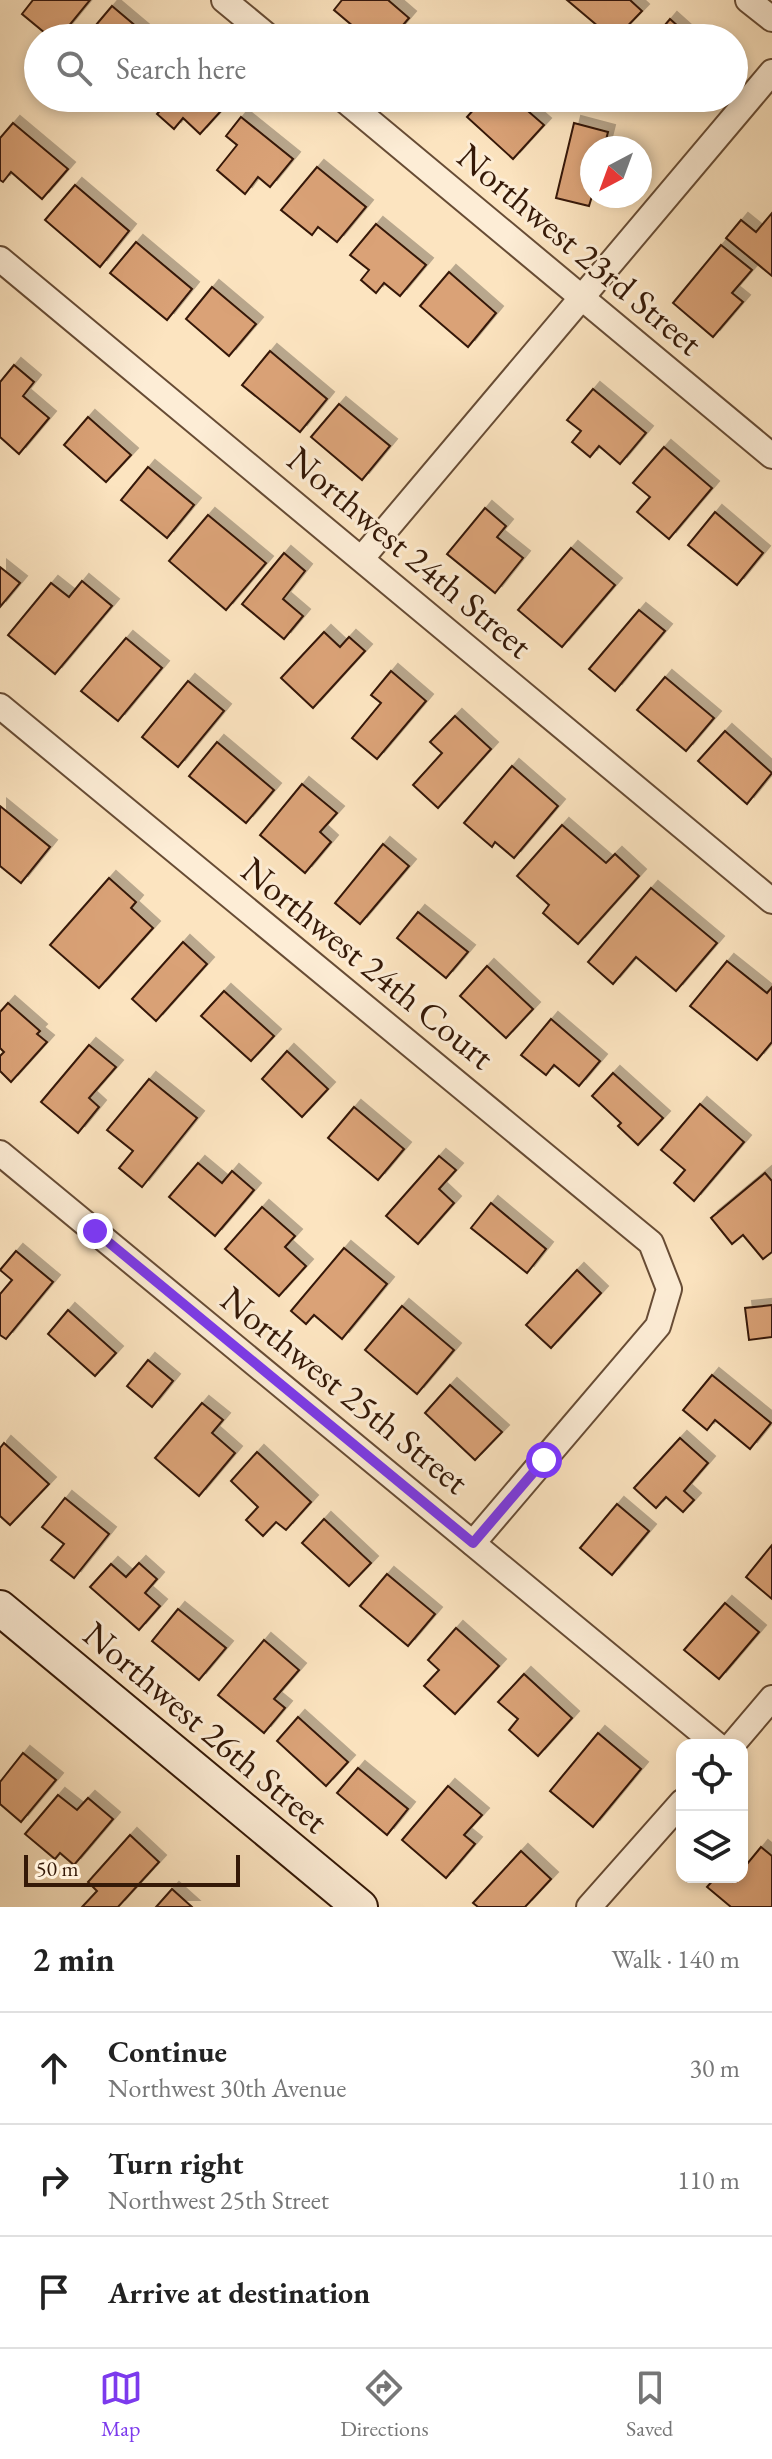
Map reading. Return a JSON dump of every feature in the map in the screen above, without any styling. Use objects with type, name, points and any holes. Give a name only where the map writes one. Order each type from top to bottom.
[{"type":"street","points":[[224,0],[253,24]]},
{"type":"street","points":[[748,0],[772,19]]},
{"type":"street","points":[[748,101],[772,72]]},
{"type":"street","name":"Northwest 23rd Street","points":[[359,112],[772,456]]},
{"type":"street","points":[[362,558],[738,112]]},
{"type":"street","name":"Northwest 24th Street","points":[[4,271],[362,558],[772,901]]},
{"type":"street","name":"Northwest 24th Court","points":[[0,706],[651,1243],[669,1289],[658,1326],[473,1543]]},
{"type":"street","name":"Northwest 25th Street","points":[[0,1153],[710,1739]]},
{"type":"street","name":"Northwest 26th Street","points":[[0,1608],[360,1907]]},
{"type":"street","points":[[737,1739],[772,1698]]},
{"type":"street","points":[[589,1907],[676,1809]]},
{"type":"building","points":[[33,0],[90,0],[70,24],[34,24],[22,14]]},
{"type":"building","points":[[342,0],[388,0],[409,18],[404,24],[350,24],[334,10]]},
{"type":"building","points":[[567,0],[630,0],[642,11],[629,24],[595,24]]},
{"type":"building","points":[[112,6],[133,24],[97,24]]},
{"type":"building","points":[[220,112],[200,134],[183,118],[174,129],[157,114]]},
{"type":"building","points":[[471,112],[529,112],[544,125],[513,159],[467,117]]},
{"type":"building","points":[[241,117],[293,159],[270,187],[258,177],[245,194],[217,170],[237,145],[226,136]]},
{"type":"building","points":[[13,123],[68,169],[42,199],[11,172],[3,182],[0,180],[0,138]]},
{"type":"building","points":[[574,123],[608,132],[607,136],[580,136],[580,204],[556,198]]},
{"type":"building","points":[[317,167],[366,207],[337,242],[318,227],[312,235],[281,210]]},
{"type":"building","points":[[75,185],[129,231],[100,267],[45,220]]},
{"type":"building","points":[[772,213],[772,276],[726,238],[741,220],[756,232]]},
{"type":"building","points":[[376,224],[426,265],[400,296],[384,283],[376,293],[361,280],[369,270],[350,255]]},
{"type":"building","points":[[136,242],[192,289],[167,320],[110,273]]},
{"type":"building","points":[[721,245],[752,270],[732,293],[743,302],[713,337],[673,303]]},
{"type":"building","points":[[449,272],[496,313],[468,347],[420,306]]},
{"type":"building","points":[[212,287],[256,324],[229,356],[186,319]]},
{"type":"building","points":[[270,351],[327,399],[300,432],[242,385]]},
{"type":"building","points":[[14,365],[34,382],[23,396],[49,418],[19,454],[0,437],[0,382]]},
{"type":"building","points":[[593,389],[646,433],[620,464],[599,446],[590,457],[572,442],[581,431],[567,420]]},
{"type":"building","points":[[339,404],[390,446],[362,480],[311,437]]},
{"type":"building","points":[[88,417],[131,455],[106,482],[64,445]]},
{"type":"building","points":[[664,447],[712,488],[669,539],[637,512],[650,497],[633,483]]},
{"type":"building","points":[[148,467],[194,505],[167,538],[121,500]]},
{"type":"building","points":[[485,508],[506,526],[497,537],[523,558],[495,593],[447,554]]},
{"type":"building","points":[[715,512],[763,553],[737,585],[688,545]]},
{"type":"building","points":[[208,515],[266,563],[226,610],[169,561]]},
{"type":"building","points":[[571,548],[615,585],[562,647],[518,610]]},
{"type":"building","points":[[284,553],[305,571],[283,599],[303,616],[284,639],[242,604]]},
{"type":"building","points":[[0,567],[20,583],[0,607]]},
{"type":"building","points":[[82,581],[112,606],[55,674],[8,635],[51,583],[69,597]]},
{"type":"building","points":[[639,610],[665,631],[615,691],[589,669]]},
{"type":"building","points":[[324,632],[340,647],[349,637],[365,651],[313,708],[281,678]]},
{"type":"building","points":[[126,638],[162,668],[118,721],[81,691]]},
{"type":"building","points":[[391,671],[426,701],[377,759],[352,738],[381,703],[371,695]]},
{"type":"building","points":[[665,677],[714,718],[686,751],[637,710]]},
{"type":"building","points":[[188,681],[224,711],[178,767],[142,737]]},
{"type":"building","points":[[455,716],[491,749],[438,808],[413,785],[442,753],[430,742]]},
{"type":"building","points":[[725,731],[772,773],[747,804],[698,761]]},
{"type":"building","points":[[217,742],[274,790],[246,823],[189,776]]},
{"type":"building","points":[[512,766],[558,806],[514,858],[495,842],[492,847],[464,823]]},
{"type":"building","points":[[302,784],[337,813],[320,832],[331,842],[305,873],[260,835]]},
{"type":"building","points":[[0,806],[50,847],[21,883],[0,866]]},
{"type":"building","points":[[562,825],[606,863],[615,854],[639,876],[578,944],[543,913],[549,905],[517,876]]},
{"type":"building","points":[[383,844],[409,866],[360,924],[335,903]]},
{"type":"building","points":[[109,878],[136,902],[131,908],[153,928],[99,988],[50,945]]},
{"type":"building","points":[[651,888],[717,943],[676,991],[636,957],[613,984],[588,962]]},
{"type":"building","points":[[418,912],[468,952],[446,978],[397,938]]},
{"type":"building","points":[[183,942],[207,964],[156,1021],[132,999]]},
{"type":"building","points":[[727,961],[767,993],[772,987],[772,1042],[757,1060],[690,1006]]},
{"type":"building","points":[[487,966],[533,1009],[506,1038],[460,996]]},
{"type":"building","points":[[224,991],[274,1036],[251,1061],[201,1016]]},
{"type":"building","points":[[8,1003],[40,1031],[37,1034],[47,1042],[11,1082],[0,1071],[0,1056],[4,1052],[0,1048],[0,1012]]},
{"type":"building","points":[[551,1019],[600,1061],[579,1086],[554,1065],[546,1075],[521,1055]]},
{"type":"building","points":[[89,1045],[116,1067],[89,1098],[99,1107],[78,1133],[41,1102]]},
{"type":"building","points":[[287,1051],[328,1089],[302,1117],[262,1079]]},
{"type":"building","points":[[613,1073],[663,1118],[638,1145],[618,1126],[621,1123],[592,1096]]},
{"type":"building","points":[[149,1079],[197,1118],[142,1187],[119,1168],[133,1151],[107,1130]]},
{"type":"building","points":[[700,1104],[744,1142],[694,1201],[674,1183],[685,1170],[661,1150]]},
{"type":"building","points":[[354,1107],[404,1149],[378,1180],[328,1138]]},
{"type":"building","points":[[439,1156],[456,1170],[439,1189],[454,1203],[418,1244],[386,1216]]},
{"type":"building","points":[[198,1163],[222,1183],[232,1171],[254,1190],[215,1236],[169,1197]]},
{"type":"building","points":[[765,1173],[772,1181],[772,1252],[763,1259],[743,1235],[732,1244],[711,1218]]},
{"type":"building","points":[[491,1203],[546,1249],[527,1273],[471,1228]]},
{"type":"building","points":[[262,1207],[295,1236],[285,1247],[306,1266],[279,1296],[225,1249]]},
{"type":"building","points":[[344,1248],[387,1284],[342,1339],[314,1315],[306,1324],[291,1311]]},
{"type":"building","points":[[16,1251],[53,1282],[6,1339],[0,1335],[0,1294],[12,1280],[0,1270]]},
{"type":"building","points":[[577,1270],[601,1293],[551,1348],[526,1325]]},
{"type":"building","points":[[772,1305],[772,1337],[749,1340],[745,1308]]},
{"type":"building","points":[[402,1306],[454,1350],[417,1394],[365,1350]]},
{"type":"building","points":[[68,1310],[116,1353],[95,1376],[48,1334]]},
{"type":"building","points":[[148,1360],[173,1381],[152,1407],[127,1386]]},
{"type":"building","points":[[712,1375],[771,1423],[750,1449],[715,1420],[707,1430],[683,1410]]},
{"type":"building","points":[[450,1385],[502,1432],[475,1460],[425,1413]]},
{"type":"building","points":[[202,1403],[223,1420],[212,1433],[235,1453],[199,1496],[155,1458]]},
{"type":"building","points":[[680,1438],[708,1463],[684,1491],[694,1500],[683,1512],[666,1497],[656,1508],[634,1488]]},
{"type":"building","points":[[4,1443],[49,1484],[10,1525],[0,1516],[0,1448]]},
{"type":"building","points":[[257,1452],[311,1502],[286,1530],[276,1522],[263,1536],[246,1520],[258,1507],[231,1481]]},
{"type":"building","points":[[65,1498],[109,1534],[74,1578],[51,1560],[64,1544],[42,1527]]},
{"type":"building","points":[[617,1504],[649,1531],[612,1575],[580,1548]]},
{"type":"building","points":[[324,1519],[371,1563],[349,1586],[302,1543]]},
{"type":"building","points":[[772,1545],[772,1599],[746,1577]]},
{"type":"building","points":[[139,1563],[157,1579],[145,1593],[160,1606],[139,1630],[90,1587],[111,1564],[126,1577]]},
{"type":"building","points":[[387,1574],[435,1614],[408,1646],[360,1606]]},
{"type":"building","points":[[725,1603],[759,1632],[719,1679],[684,1650]]},
{"type":"building","points":[[178,1609],[226,1648],[199,1680],[152,1641]]},
{"type":"building","points":[[456,1628],[499,1666],[455,1714],[424,1686],[439,1670],[428,1660]]},
{"type":"building","points":[[264,1640],[299,1670],[274,1699],[285,1708],[264,1733],[218,1695]]},
{"type":"building","points":[[524,1674],[572,1718],[538,1756],[509,1730],[518,1719],[498,1702]]},
{"type":"building","points":[[298,1717],[348,1762],[326,1786],[277,1741]]},
{"type":"building","points":[[598,1733],[641,1769],[593,1827],[550,1791]]},
{"type":"building","points":[[23,1753],[56,1780],[21,1822],[0,1804],[0,1782]]},
{"type":"building","points":[[358,1768],[408,1809],[387,1835],[337,1793]]},
{"type":"building","points":[[448,1786],[482,1815],[464,1835],[475,1844],[446,1878],[402,1840]]},
{"type":"building","points":[[58,1795],[77,1810],[88,1798],[113,1819],[74,1865],[60,1853],[55,1859],[25,1834]]},
{"type":"building","points":[[130,1835],[159,1862],[118,1907],[82,1907],[97,1891],[88,1882]]},
{"type":"building","points":[[761,1847],[772,1856],[772,1907],[731,1907],[707,1887],[711,1883],[748,1883],[748,1863]]},
{"type":"building","points":[[521,1851],[551,1879],[525,1907],[478,1907],[473,1903]]},
{"type":"building","points":[[172,1889],[192,1907],[156,1907]]},
{"type":"route","points":[[95,1231],[473,1543],[544,1460]]}]
